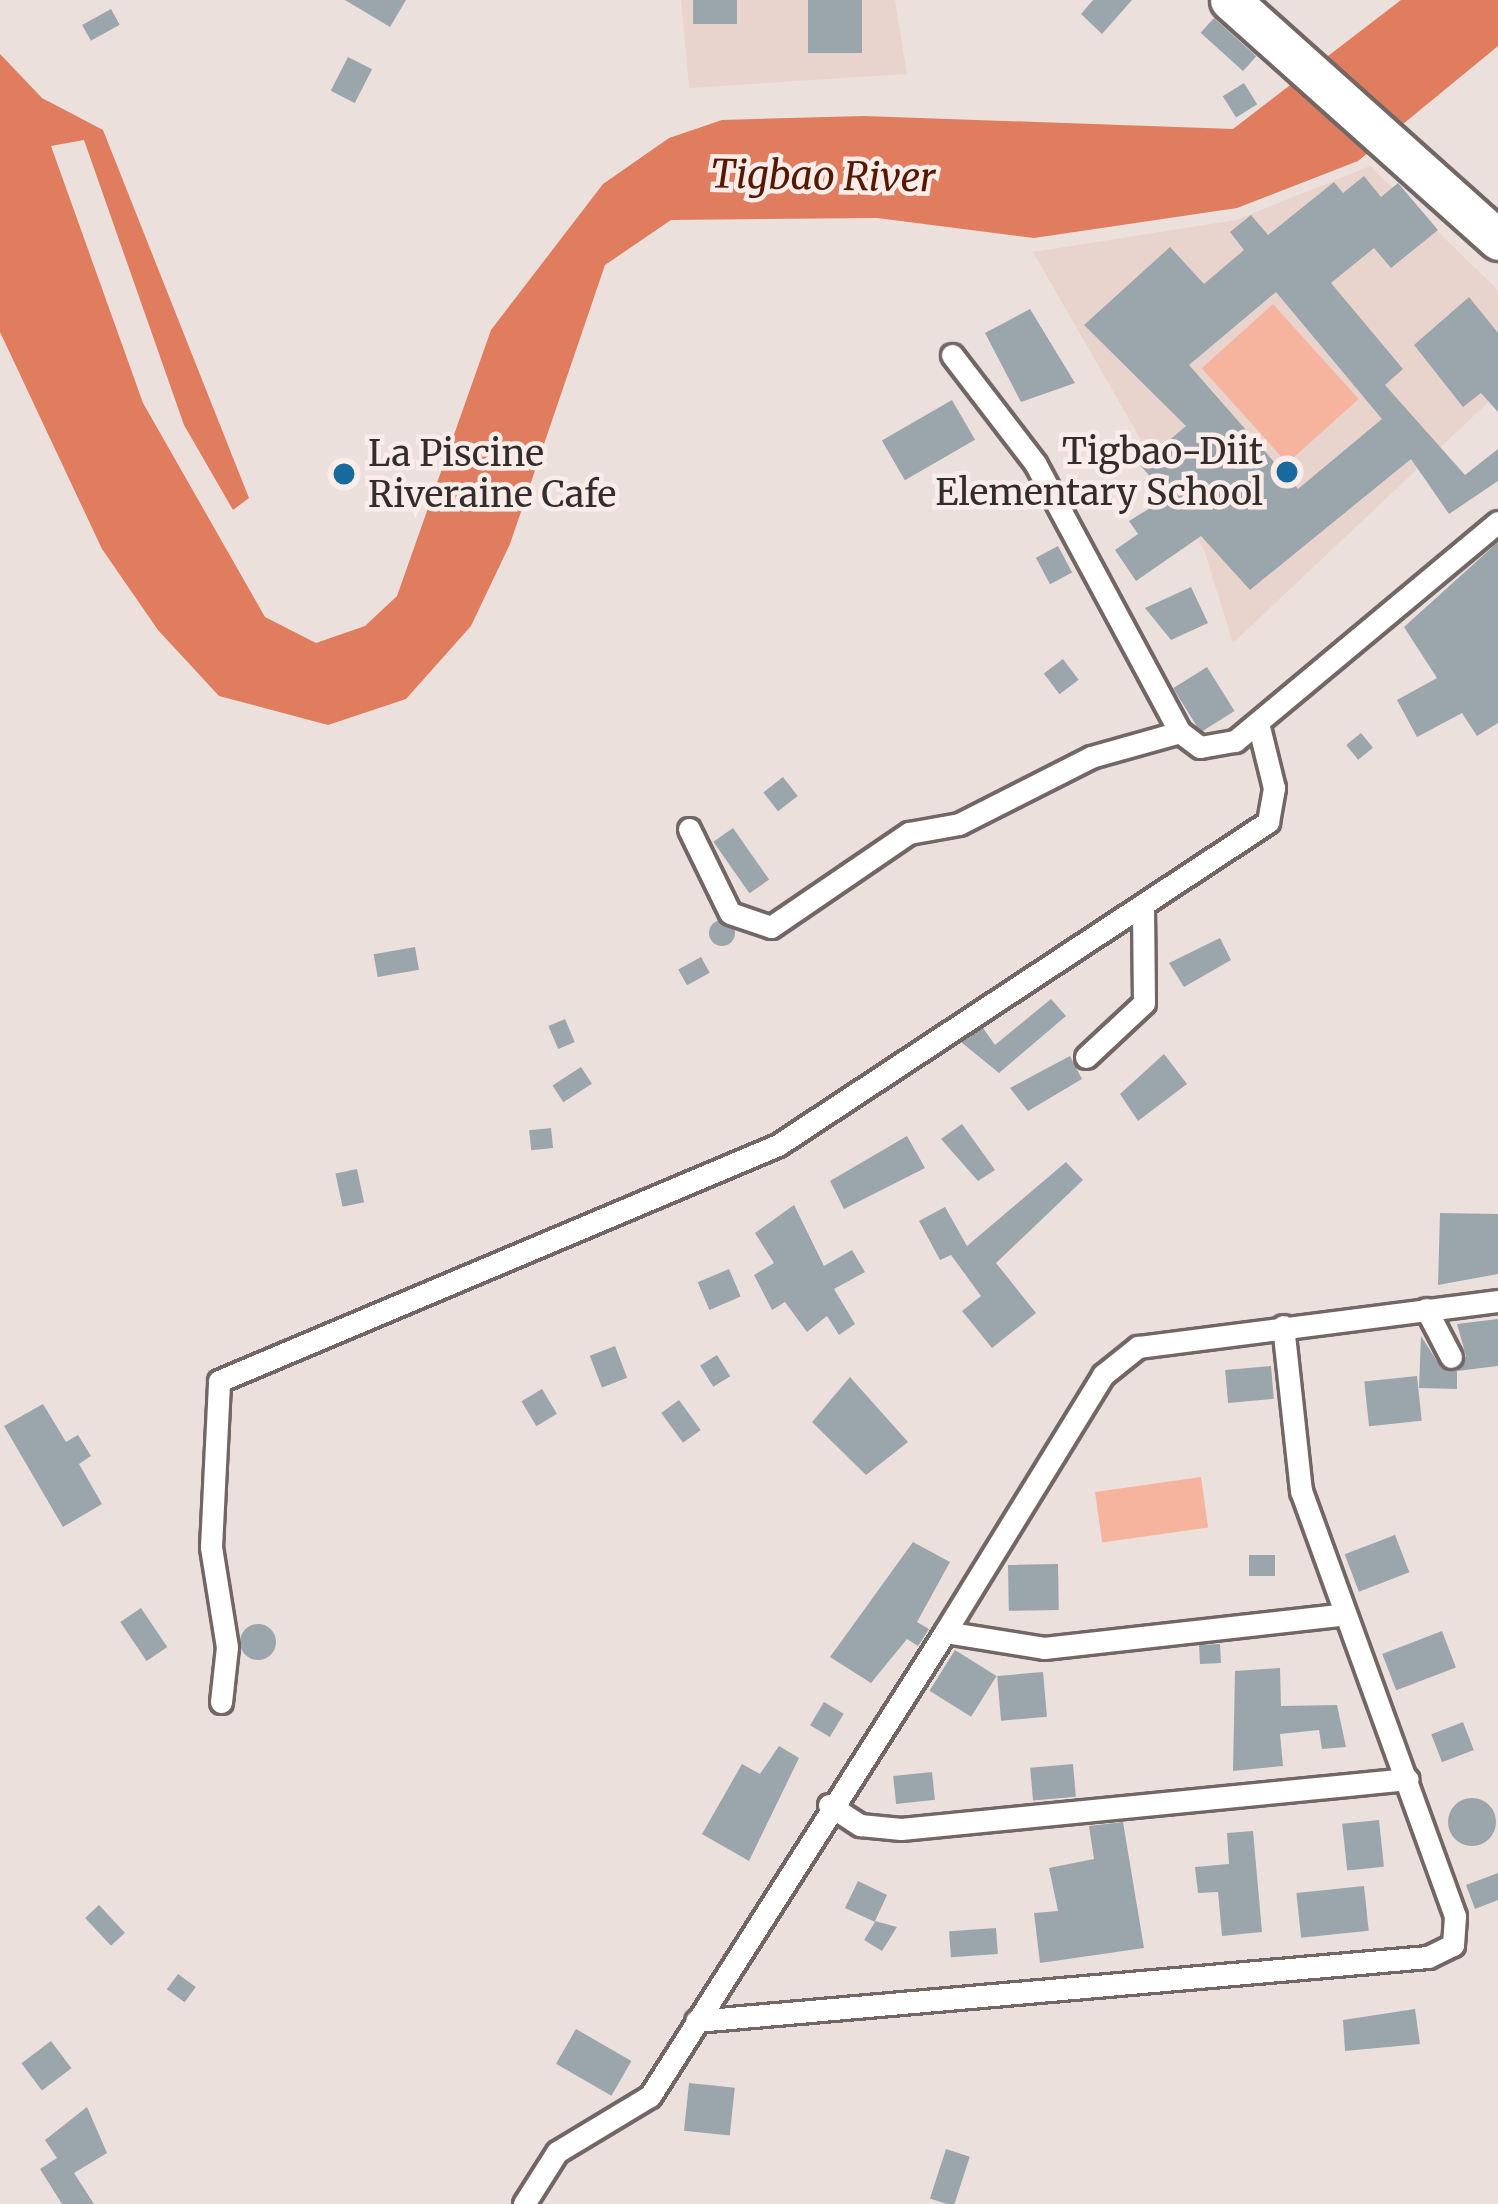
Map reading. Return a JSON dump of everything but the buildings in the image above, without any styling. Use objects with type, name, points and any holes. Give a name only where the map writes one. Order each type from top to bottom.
[{"type":"highway","points":[[1230,0],[1498,240]]},
{"type":"street","points":[[952,355],[1035,463],[1180,732],[1217,748],[1258,723],[1498,522]]},
{"type":"street","points":[[220,1702],[227,1647],[211,1547],[219,1381],[778,1145],[1272,817],[1258,723]]},
{"type":"street","points":[[689,829],[730,913],[759,929],[791,921],[909,833],[958,824],[1091,758],[1180,732]]},
{"type":"street","points":[[1086,1058],[1144,1003],[1143,905]]},
{"type":"street","points":[[524,2204],[557,2152],[650,2096],[829,1805],[1121,1358],[1165,1338],[1498,1301]]},
{"type":"street","points":[[1426,1309],[1451,1357]]},
{"type":"street","points":[[697,2021],[1443,1952],[1455,1916],[1301,1491],[1283,1326]]},
{"type":"street","points":[[945,1632],[1044,1648],[1345,1614]]},
{"type":"street","points":[[829,1805],[860,1825],[901,1829],[1408,1779]]},
{"type":"shaded area","points":[[681,0],[895,0],[907,74],[689,88]]},
{"type":"shaded area","name":"Tigbao-Diit Elementary School","points":[[1370,166],[1498,290],[1498,393],[1233,643],[1204,550],[1033,252],[1236,220]]},
{"type":"shaded area","points":[[1273,304],[1359,399],[1287,463],[1202,368]]},
{"type":"shaded area","points":[[1201,1477],[1208,1528],[1102,1542],[1095,1492]]},
{"type":"water","name":"Tigbao River","points":[[1401,0],[1498,0],[1498,46],[1358,161],[1237,208],[1034,238],[877,218],[671,220],[605,265],[510,544],[471,626],[406,699],[328,725],[219,696],[158,630],[102,549],[0,332],[0,54],[42,98],[103,130],[249,498],[233,510],[184,425],[84,140],[51,146],[143,403],[265,617],[316,643],[365,626],[397,596],[491,330],[603,184],[669,138],[722,120],[864,116],[1233,129]]},
{"type":"place","name":"Tigbao-Diit Elementary School","points":[[1287,472]]},
{"type":"place","name":"La Piscine Riveraine Cafe","points":[[344,474]]}]
